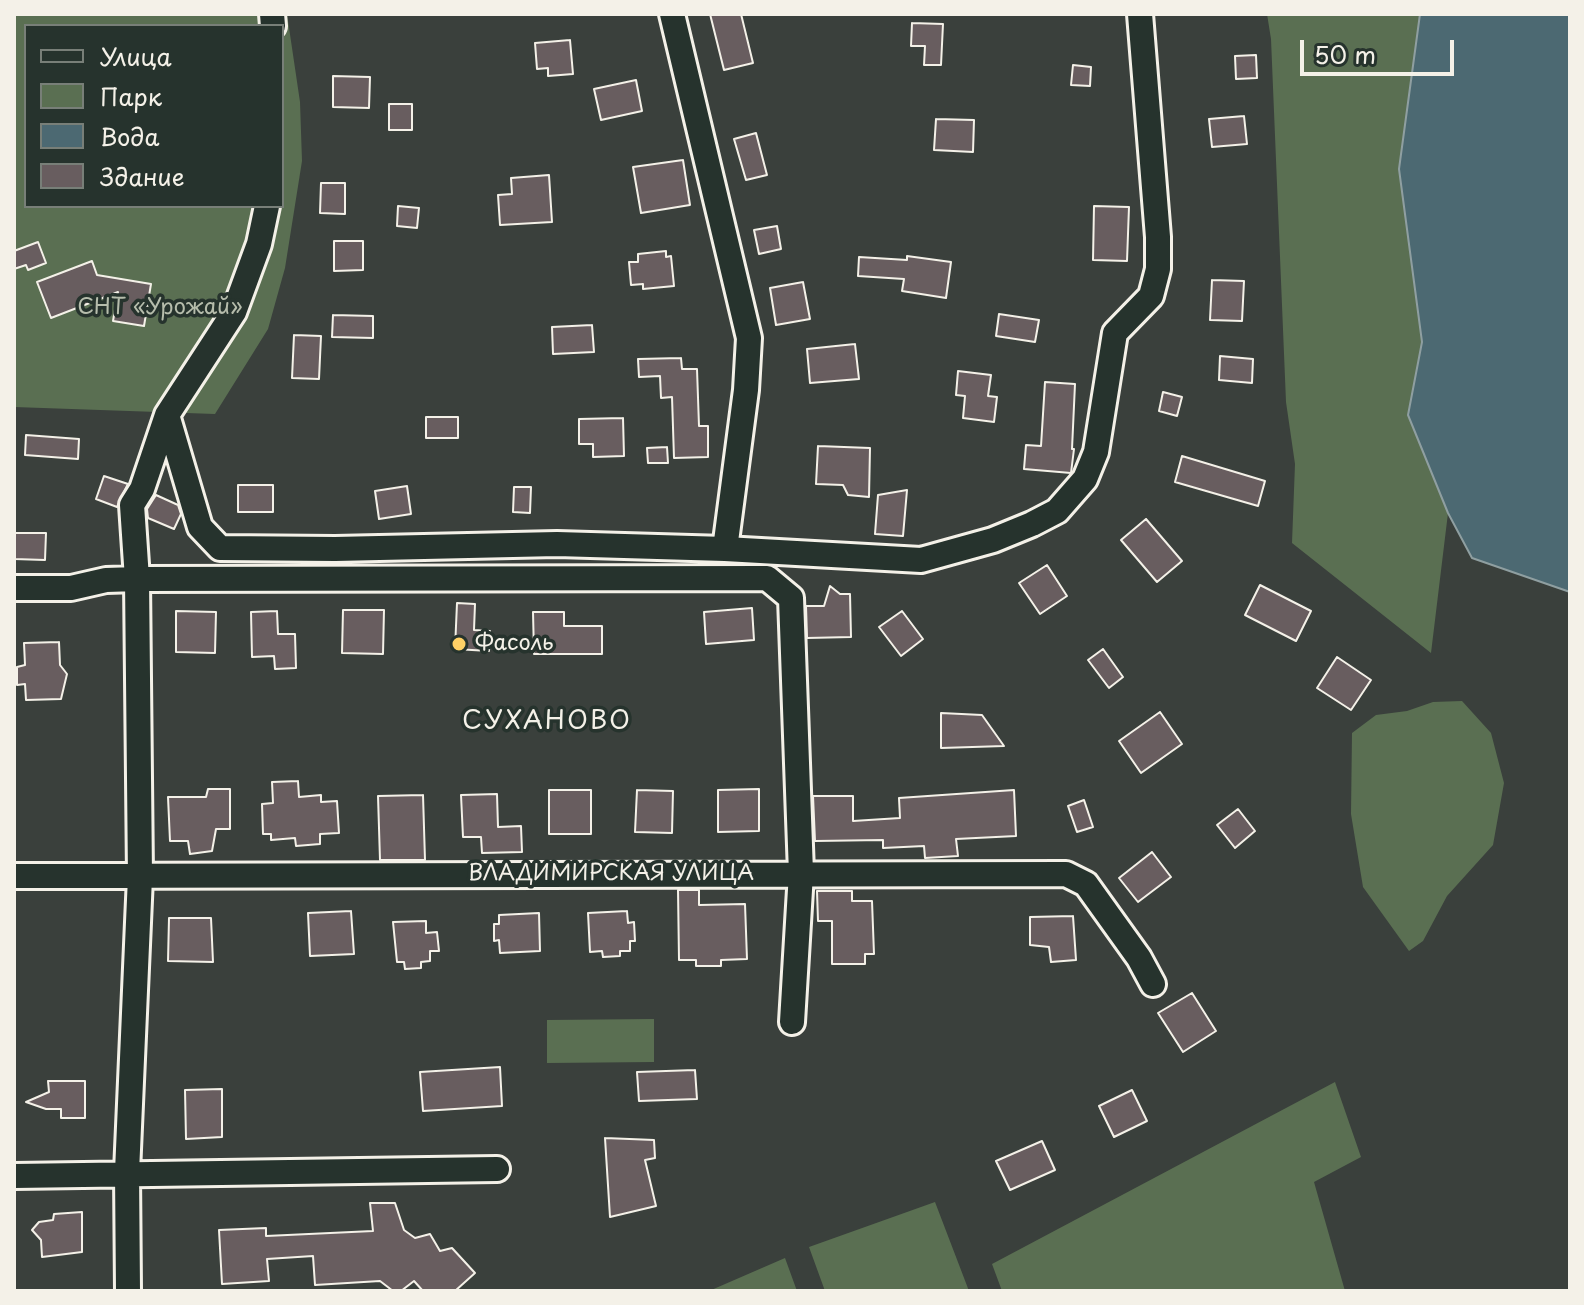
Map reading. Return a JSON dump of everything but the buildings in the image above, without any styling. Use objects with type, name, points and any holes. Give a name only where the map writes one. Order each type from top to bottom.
[{"type":"street","points":[[672,14],[749,338],[746,390],[725,549]]},
{"type":"street","points":[[167,415],[200,527],[220,548],[557,544],[921,560],[993,540],[1032,524],[1057,511],[1085,479],[1096,452],[1115,333],[1151,296],[1158,269],[1140,14]]},
{"type":"street","points":[[128,1291],[127,1172],[140,877],[137,579],[132,505],[142,489],[167,415],[234,312],[259,244],[267,208]]},
{"type":"street","points":[[14,588],[71,588],[106,580],[137,579],[767,578],[791,598],[801,873],[792,1022]]},
{"type":"street","name":"ВЛАДИМИРСКАЯ УЛИЦА","points":[[14,876],[1066,874],[1086,884],[1139,958],[1153,984]]},
{"type":"street","points":[[14,1176],[497,1169]]},
{"type":"green space","name":"СНТ «Урожай»","points":[[14,14],[287,14],[300,102],[302,161],[285,268],[268,329],[215,414],[14,407]]},
{"type":"green space","points":[[1267,14],[1420,14],[1399,169],[1422,342],[1408,415],[1448,513],[1431,653],[1292,543],[1295,464],[1286,402],[1271,39]]},
{"type":"green space","points":[[1462,701],[1491,733],[1504,783],[1493,845],[1447,896],[1423,941],[1409,951],[1363,887],[1351,814],[1352,733],[1376,715],[1407,711],[1433,702]]},
{"type":"green space","points":[[654,1019],[654,1062],[547,1063],[547,1020]]},
{"type":"green space","points":[[1335,1082],[1361,1157],[1314,1182],[1345,1291],[1002,1291],[992,1264]]},
{"type":"green space","points":[[935,1202],[969,1291],[825,1291],[809,1247]]},
{"type":"green space","points":[[785,1258],[797,1291],[709,1291]]},
{"type":"water","points":[[1420,14],[1570,14],[1570,592],[1472,558],[1448,513],[1408,415],[1422,342],[1399,169]]},
{"type":"place","name":"Фасоль","points":[[459,644]]},
{"type":"district","name":"СУХАНОВО","points":[[547,722]]}]
